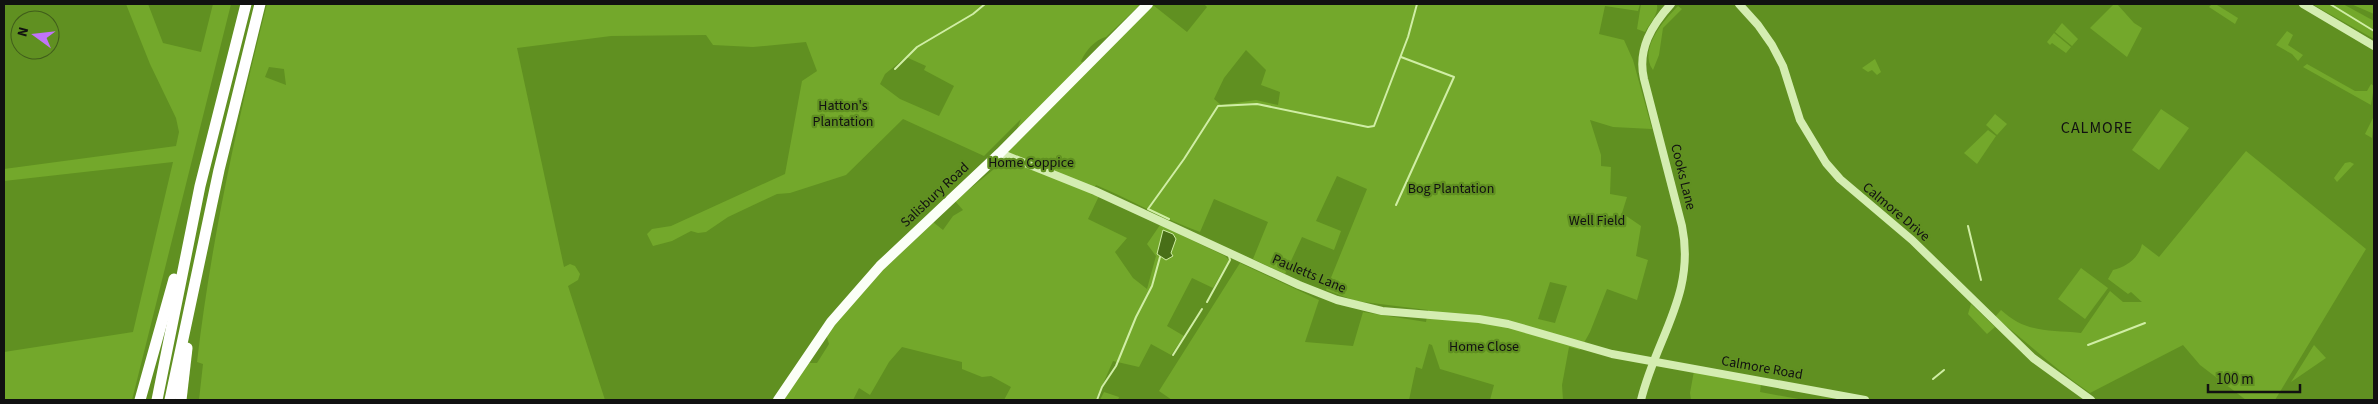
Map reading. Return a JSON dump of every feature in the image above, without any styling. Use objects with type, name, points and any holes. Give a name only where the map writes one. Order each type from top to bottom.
[{"type":"highway","points":[[140,400],[200,186],[246,4]]},
{"type":"highway","points":[[170,400],[218,170],[260,4]]},
{"type":"highway","points":[[157,400],[200,186]]},
{"type":"highway","points":[[182,400],[193,292]]},
{"type":"main road","name":"Salisbury Road","points":[[778,400],[809,352],[853,295],[880,266],[1000,153],[1148,4]]},
{"type":"street","name":"Cooks Lane","points":[[1642,400],[1681,295],[1686,267],[1686,244],[1642,60],[1648,37],[1672,4]]},
{"type":"street","name":"Calmore Drive","points":[[1739,4],[1758,25],[1772,45],[1783,66],[1800,120],[1823,159],[1840,180],[1912,240],[2028,353],[2058,378],[2090,400]]},
{"type":"street","points":[[2302,4],[2374,46]]},
{"type":"street","name":"Pauletts Lane","points":[[1000,153],[1095,191],[1312,291],[1337,300],[1382,311],[1508,324],[1608,353],[1656,362]]},
{"type":"street","name":"Calmore Road","points":[[1656,362],[1864,400]]},
{"type":"green space","points":[[126,4],[148,4],[163,43],[201,52],[213,4],[231,4],[132,400],[4,400],[4,352],[133,332],[173,162],[4,181],[4,169],[176,146],[179,132],[176,118],[150,64]]},
{"type":"green space","points":[[267,4],[1141,4],[1106,37],[1098,40],[1091,46],[1081,62],[1097,60],[1153,5],[1187,32],[1207,7],[1204,4],[1640,4],[1638,11],[1605,6],[1599,34],[1624,40],[1633,60],[1652,129],[1613,127],[1590,120],[1601,155],[1601,166],[1611,167],[1610,194],[1627,197],[1622,213],[1641,226],[1636,256],[1648,260],[1637,300],[1607,289],[1590,332],[1580,350],[1569,347],[1562,385],[1563,400],[1490,400],[1494,385],[1440,369],[1432,345],[1429,344],[1422,369],[1416,367],[1409,400],[1172,400],[1159,391],[1240,263],[1319,300],[1305,342],[1353,346],[1363,312],[1426,322],[1428,310],[1356,301],[1326,290],[1367,189],[1337,176],[1316,221],[1341,231],[1334,250],[1302,237],[1285,274],[1253,259],[1268,222],[1214,199],[1200,232],[1096,185],[1091,194],[1099,196],[1088,219],[1127,238],[1115,252],[1133,278],[1147,289],[1156,256],[1147,244],[1160,225],[1225,256],[1229,260],[1213,288],[1192,278],[1167,326],[1184,336],[1171,355],[1151,344],[1139,367],[1113,361],[1096,400],[1004,400],[1011,387],[991,376],[982,377],[962,369],[962,362],[902,347],[889,362],[870,395],[859,388],[853,400],[784,400],[805,363],[817,363],[829,344],[826,334],[863,289],[933,222],[943,230],[953,216],[963,210],[955,201],[1005,160],[1021,119],[984,156],[903,119],[846,175],[790,193],[777,194],[728,217],[706,232],[698,233],[691,231],[672,241],[653,246],[647,234],[652,229],[671,226],[785,174],[802,81],[817,71],[806,42],[753,47],[713,45],[706,35],[611,36],[517,48],[564,267],[570,264],[575,266],[580,274],[578,280],[568,286],[605,400],[199,400],[203,364],[197,362],[217,227],[235,137]],"holes":[[[1246,50],[1266,70],[1261,85],[1280,92],[1278,105],[1256,100],[1221,105],[1214,99],[1224,78]],[[906,57],[926,66],[924,70],[954,86],[939,116],[900,99],[880,84],[885,74]],[[269,67],[284,69],[286,85],[265,77]],[[1550,282],[1567,286],[1555,323],[1538,319]]]},
{"type":"green space","points":[[1641,4],[1657,4],[1655,15],[1645,32],[1637,29]]},
{"type":"green space","points":[[2114,4],[2117,4],[2134,23],[2142,28],[2127,57],[2090,28]]},
{"type":"green space","points":[[2312,4],[2343,4],[2374,21],[2374,39]]},
{"type":"green space","points":[[2351,4],[2374,4],[2374,14]]},
{"type":"green space","points":[[2217,5],[2238,18],[2235,24],[2209,7]]},
{"type":"green space","points":[[1678,6],[1682,9],[1663,28],[1659,55],[1653,70],[1649,62],[1651,44],[1660,27]]},
{"type":"green space","points":[[2062,23],[2078,39],[2072,46],[2055,32]]},
{"type":"green space","points":[[2287,31],[2293,35],[2288,45],[2303,55],[2298,61],[2292,54],[2276,45]]},
{"type":"green space","points":[[2054,33],[2071,47],[2066,53],[2052,43],[2050,45],[2047,42]]},
{"type":"green space","points":[[1875,59],[1881,72],[1877,75],[1872,70],[1868,72],[1862,68]]},
{"type":"green space","points":[[2307,64],[2355,91],[2367,91],[2371,84],[2374,86],[2371,105],[2303,67]]},
{"type":"green space","points":[[2161,109],[2189,128],[2159,170],[2132,150]]},
{"type":"green space","points":[[1995,114],[2007,124],[1997,135],[1986,125]]},
{"type":"green space","points":[[2374,116],[2372,138],[2365,134]]},
{"type":"green space","points":[[1988,130],[1996,136],[1977,164],[1964,153]]},
{"type":"green space","points":[[2246,151],[2366,249],[2275,400],[2246,400],[2200,365],[2183,345],[2090,393],[2065,375],[1995,317],[2001,310],[2019,323],[2029,327],[2081,333],[2110,291],[2123,302],[2142,302],[2131,292],[2128,294],[2108,279],[2113,270],[2123,267],[2135,258],[2142,244],[2159,257]]},
{"type":"green space","points":[[2350,162],[2354,164],[2337,182],[2334,178],[2345,163]]},
{"type":"green space","points":[[2081,268],[2108,288],[2085,319],[2058,299]]},
{"type":"green space","points":[[1971,304],[1995,327],[1987,334],[1968,314]]},
{"type":"green space","points":[[2314,345],[2326,358],[2291,382]]},
{"type":"green space","points":[[1694,371],[1761,384],[1760,392],[1804,400],[1691,400],[1690,393]]},
{"type":"green space","points":[[1104,392],[1119,397],[1118,400],[1100,400]]},
{"type":"shaded area","points":[[1163,230],[1173,234],[1176,239],[1171,253],[1173,256],[1166,260],[1157,254]]},
{"type":"waterway","points":[[895,69],[917,47],[973,14],[985,4]]},
{"type":"waterway","points":[[1169,219],[1148,209],[1184,159],[1218,106],[1257,104],[1368,127],[1374,126],[1408,37],[1417,4]]},
{"type":"waterway","points":[[2330,4],[2374,31]]},
{"type":"waterway","points":[[1396,205],[1454,77],[1401,57]]},
{"type":"waterway","points":[[1968,226],[1981,280]]},
{"type":"waterway","points":[[1207,302],[1230,260],[1229,256]]},
{"type":"waterway","points":[[1097,400],[1102,387],[1116,366],[1136,317],[1152,286],[1160,257]]},
{"type":"waterway","points":[[1173,355],[1202,309]]},
{"type":"waterway","points":[[2088,345],[2145,323]]},
{"type":"waterway","points":[[1933,379],[1944,370]]},
{"type":"district","name":"CALMORE","points":[[2097,128]]},
{"type":"park label","name":"Hatton's Plantation","points":[[843,114]]},
{"type":"park label","name":"Home Coppice","points":[[1031,163]]},
{"type":"park label","name":"Bog Plantation","points":[[1451,189]]},
{"type":"park label","name":"Well Field","points":[[1597,221]]},
{"type":"park label","name":"Home Close","points":[[1484,347]]}]
